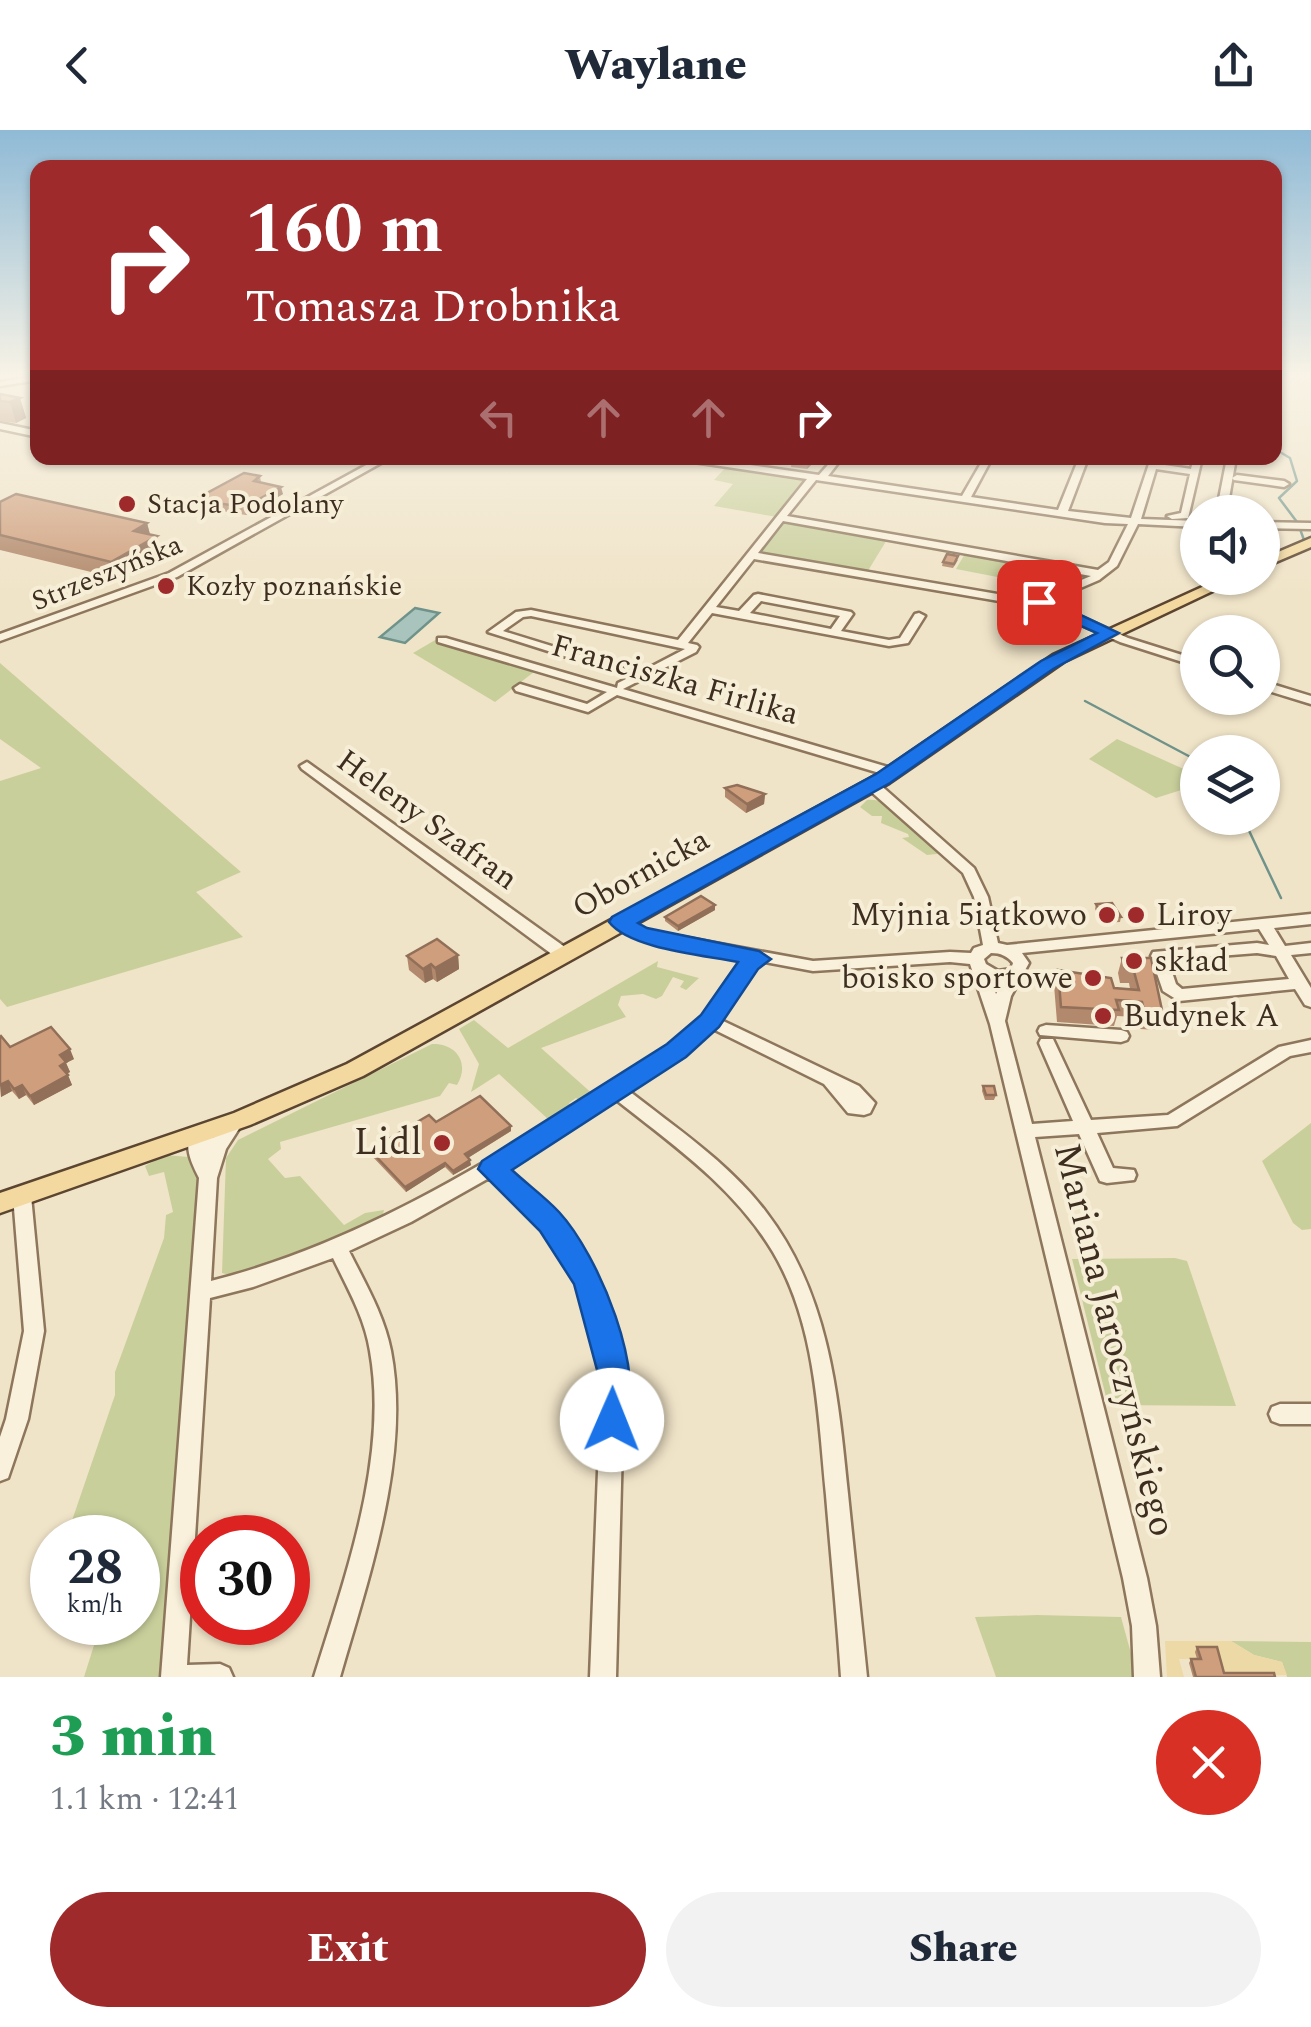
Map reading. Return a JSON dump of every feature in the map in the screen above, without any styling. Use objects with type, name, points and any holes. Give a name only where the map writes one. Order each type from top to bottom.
[{"type":"main road","points":[[1280,556],[1311,542]]},
{"type":"main road","name":"Obornicka","points":[[11,1199],[164,1147],[203,1146],[235,1121],[355,1070],[893,773],[1047,665],[1195,595]]},
{"type":"street","name":"Strzeszyńska","points":[[0,638],[173,575],[372,465]]},
{"type":"street","points":[[747,465],[1062,514],[1136,517],[1185,516],[1196,465]]},
{"type":"street","points":[[641,676],[494,632],[527,612],[682,643],[750,555],[831,465]]},
{"type":"street","points":[[965,499],[984,465]]},
{"type":"street","points":[[1062,514],[1081,465]]},
{"type":"street","points":[[1037,603],[1113,564],[1136,517],[1152,465]]},
{"type":"street","points":[[1165,465],[1194,472]]},
{"type":"street","points":[[1225,495],[1230,465]]},
{"type":"street","points":[[1237,478],[1284,484]]},
{"type":"street","points":[[1136,517],[1180,522]]},
{"type":"street","points":[[781,518],[1100,574]]},
{"type":"street","points":[[1280,525],[1311,526]]},
{"type":"street","points":[[750,555],[1037,603],[1180,658]]},
{"type":"street","points":[[742,616],[758,596],[848,614],[834,633]]},
{"type":"street","points":[[709,609],[899,644],[919,616]]},
{"type":"street","name":"Franciszka Firlika","points":[[442,640],[893,773]]},
{"type":"street","name":"Franciszka Firlika","points":[[520,688],[588,708],[694,648],[682,643]]},
{"type":"street","points":[[1280,690],[1311,700]]},
{"type":"street","name":"Heleny Szafran","points":[[307,766],[563,954]]},
{"type":"street","points":[[872,785],[969,872],[998,949],[1018,958],[1017,971],[1003,996],[998,1024]]},
{"type":"street","points":[[978,963],[980,952],[998,949],[1311,919]]},
{"type":"street","points":[[620,922],[640,934],[759,959],[812,966],[950,957],[978,963],[996,976],[1017,971],[1074,944]]},
{"type":"street","points":[[1264,924],[1311,1001]]},
{"type":"street","points":[[1300,983],[1184,1002],[1170,987],[1159,956],[1311,948]]},
{"type":"street","points":[[200,1292],[246,1282],[337,1246],[492,1169],[676,1050],[710,1021],[750,964],[759,959]]},
{"type":"street","name":"Mariana Jaroczyńskiego","points":[[978,963],[998,1024],[1135,1578],[1144,1626],[1147,1677]]},
{"type":"street","points":[[710,1021],[830,1080]]},
{"type":"street","points":[[1121,1036],[1046,1037],[1108,1176],[1127,1175]]},
{"type":"street","points":[[1024,1131],[1172,1122],[1286,1052],[1311,1046]]},
{"type":"street","points":[[616,1090],[727,1180],[780,1246],[802,1289],[818,1339],[828,1402],[854,1677]]},
{"type":"street","points":[[174,1677],[208,1178],[203,1146]]},
{"type":"street","points":[[492,1169],[551,1222],[568,1246],[588,1281],[609,1353],[612,1420],[602,1677]]},
{"type":"street","points":[[0,1470],[17,1419],[34,1331],[11,1199]]},
{"type":"street","points":[[327,1677],[359,1571],[382,1442],[384,1392],[381,1353],[371,1318],[337,1246]]},
{"type":"street","points":[[1280,1414],[1311,1414]]},
{"type":"street","points":[[190,1677],[220,1677]]},
{"type":"green space","points":[[727,466],[807,480],[777,517],[714,506],[733,484],[714,480]]},
{"type":"green space","points":[[784,521],[888,538],[866,574],[759,554]]},
{"type":"green space","points":[[966,552],[1013,559],[1010,567],[1015,562],[1085,572],[1090,577],[1060,589],[956,569]]},
{"type":"green space","points":[[442,636],[543,665],[495,702],[413,653]]},
{"type":"green space","points":[[0,663],[241,872],[196,892],[243,937],[7,1007],[0,999],[0,781],[41,768],[0,739]]},
{"type":"green space","points":[[1117,739],[1180,767],[1180,790],[1156,798],[1089,759]]},
{"type":"green space","points":[[867,800],[887,805],[935,846],[937,854],[927,855],[902,838],[909,837],[908,834],[881,823],[882,816],[872,816],[860,807]]},
{"type":"green space","points":[[658,961],[657,967],[699,978],[686,990],[680,987],[684,981],[673,977],[656,999],[643,994],[621,996],[618,1005],[626,1017],[541,1048],[595,1096],[582,1103],[576,1098],[569,1103],[572,1107],[550,1121],[499,1074],[471,1092],[479,1064],[459,1029],[474,1020],[508,1048]]},
{"type":"green space","points":[[432,1044],[448,1047],[459,1056],[462,1070],[457,1085],[449,1083],[440,1096],[280,1142],[281,1149],[268,1159],[285,1178],[300,1176],[344,1225],[365,1213],[384,1210],[382,1218],[276,1263],[235,1274],[222,1273],[226,1158],[238,1140]]},
{"type":"green space","points":[[1311,1123],[1311,1229],[1302,1230],[1293,1223],[1262,1161]]},
{"type":"green space","points":[[165,1155],[189,1157],[200,1177],[165,1677],[84,1677],[94,1645],[160,1645],[160,1515],[74,1515],[115,1395],[115,1372],[164,1238],[166,1215],[173,1212],[164,1172],[149,1176],[145,1166]]},
{"type":"green space","points":[[1072,1259],[1187,1261],[1236,1406],[1108,1405]]},
{"type":"green space","points":[[975,1617],[1121,1617],[1135,1668],[1133,1677],[996,1677]]},
{"type":"green space","points":[[1231,1641],[1311,1642],[1311,1677],[1287,1677],[1282,1662],[1254,1655]]},
{"type":"sand","points":[[1165,1641],[1231,1641],[1254,1655],[1282,1662],[1287,1675],[1222,1677],[1197,1659],[1179,1659],[1184,1677],[1167,1677]]},
{"type":"water","points":[[415,608],[439,613],[405,643],[380,637]]},
{"type":"building","points":[[244,473],[260,476],[254,481],[281,487],[245,507],[194,500]]},
{"type":"building","points":[[16,494],[147,523],[134,531],[157,536],[111,562],[0,535],[0,502]]},
{"type":"building","points":[[947,554],[958,556],[954,564],[943,562]]},
{"type":"building","points":[[737,785],[765,794],[747,804],[725,788]]},
{"type":"building","points":[[701,896],[715,905],[678,926],[665,917]]},
{"type":"building","points":[[1112,903],[1121,917],[1104,918],[1096,904]]},
{"type":"building","points":[[437,939],[458,955],[435,968],[431,964],[423,969],[407,956]]},
{"type":"building","points":[[1122,958],[1151,958],[1163,1015],[1145,1014],[1142,1002],[1116,1000],[1119,1010],[1061,1007],[1058,970],[1111,978],[1114,988],[1139,990],[1133,968],[1125,968]]},
{"type":"building","points":[[51,1027],[70,1049],[60,1055],[66,1062],[60,1066],[68,1075],[30,1096],[22,1085],[14,1089],[8,1081],[0,1085],[0,1037],[10,1047]]},
{"type":"building","points":[[983,1086],[994,1086],[996,1095],[986,1095]]},
{"type":"building","name":"Lidl","points":[[480,1096],[511,1126],[465,1154],[470,1160],[453,1171],[445,1163],[405,1187],[370,1150],[429,1115],[436,1122]]},
{"type":"building","points":[[1197,1647],[1217,1647],[1224,1673],[1274,1673],[1275,1677],[1196,1677],[1191,1659],[1201,1659]]},
{"type":"waterway","points":[[1282,453],[1290,458],[1297,481],[1279,498],[1297,522]]},
{"type":"waterway","points":[[1300,529],[1304,540]]},
{"type":"waterway","points":[[1085,701],[1180,751]]},
{"type":"waterway","points":[[1251,835],[1281,898]]},
{"type":"place","name":"Stacja Podolany","points":[[127,504]]},
{"type":"place","name":"Kozły poznańskie","points":[[166,586]]},
{"type":"place","name":"Myjnia 5iątkowo","points":[[1107,915]]},
{"type":"place","name":"Liroy","points":[[1136,915]]},
{"type":"place","name":"skład","points":[[1134,961]]},
{"type":"place","name":"boisko sportowe","points":[[1093,978]]},
{"type":"place","name":"Budynek A","points":[[1103,1016]]},
{"type":"place","name":"Lidl","points":[[442,1143]]},
{"type":"route","points":[[612,1420],[613,1370],[602,1319],[588,1281],[551,1222],[492,1169],[676,1050],[710,1021],[750,964],[759,959],[640,934],[620,922],[883,779],[1047,665],[1110,633],[1039,602]]}]
